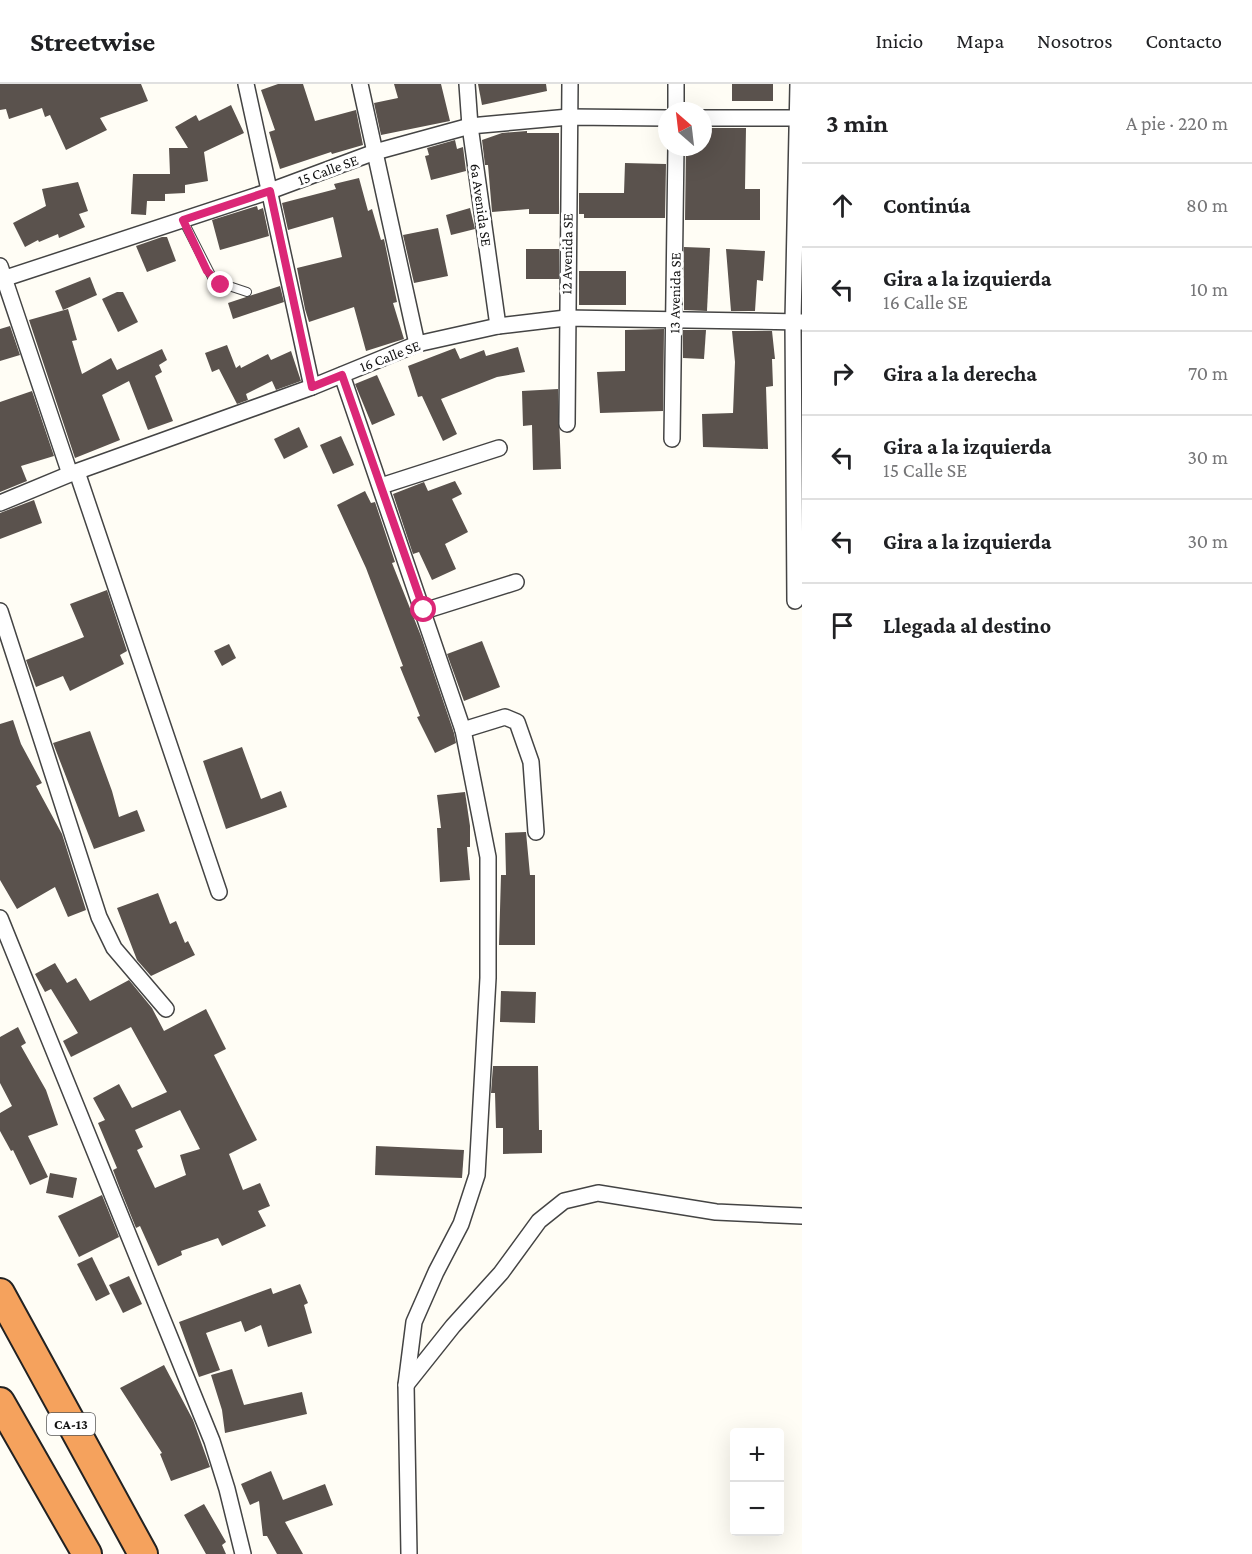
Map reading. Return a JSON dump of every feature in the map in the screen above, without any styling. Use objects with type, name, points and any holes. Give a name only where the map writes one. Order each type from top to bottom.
[{"type":"highway","name":"CA-13","points":[[0,1293],[143,1554]]},
{"type":"highway","points":[[0,1402],[87,1554]]},
{"type":"street","points":[[246,84],[312,387]]},
{"type":"street","points":[[360,84],[417,344]]},
{"type":"street","name":"6a Avenida SE","points":[[467,84],[470,126],[498,326]]},
{"type":"street","name":"12 Avenida SE","points":[[567,424],[566,318],[570,84]]},
{"type":"street","points":[[676,84],[676,102]]},
{"type":"street","points":[[795,601],[800,118],[798,84]]},
{"type":"street","name":"15 Calle SE","points":[[1,275],[183,220],[375,152],[470,126],[569,117],[658,118]]},
{"type":"street","points":[[712,118],[800,118]]},
{"type":"street","name":"13 Avenida SE","points":[[672,440],[676,156]]},
{"type":"street","points":[[1,275],[74,473],[219,892]]},
{"type":"street","name":"16 Calle SE","points":[[0,503],[74,473],[312,387],[417,344],[498,326],[566,318],[797,322]]},
{"type":"street","points":[[342,375],[463,730],[488,857],[488,978],[477,1175],[461,1224],[414,1322],[406,1386],[409,1554]]},
{"type":"street","points":[[381,486],[500,448]]},
{"type":"street","points":[[424,610],[516,582]]},
{"type":"street","points":[[0,611],[99,917],[114,948],[166,1009]]},
{"type":"street","points":[[463,730],[505,717],[517,722],[531,762],[536,832]]},
{"type":"street","points":[[0,918],[212,1441],[243,1554]]},
{"type":"street","points":[[406,1386],[453,1326],[501,1273],[539,1221],[564,1201],[598,1193],[716,1212],[802,1216]]},
{"type":"lane","points":[[183,220],[214,281],[248,292]]},
{"type":"building","points":[[0,84],[141,84],[148,101],[100,118],[107,130],[66,150],[50,115],[45,117],[42,108],[9,119],[6,109],[0,110]]},
{"type":"building","points":[[278,84],[303,84],[315,121],[356,110],[363,145],[332,154],[331,152],[280,169],[269,132],[275,130],[261,90]]},
{"type":"building","points":[[394,84],[441,84],[450,121],[381,135],[374,103],[398,98]]},
{"type":"building","points":[[478,84],[546,84],[547,91],[482,105]]},
{"type":"building","points":[[732,84],[773,84],[773,101],[732,101]]},
{"type":"building","points":[[231,105],[244,133],[204,152],[208,181],[185,185],[185,193],[165,194],[165,201],[147,201],[146,215],[131,214],[133,174],[170,174],[169,148],[188,148],[175,127],[196,115],[199,121]]},
{"type":"building","points":[[712,128],[746,128],[745,189],[760,189],[760,220],[685,220],[686,156],[712,156]]},
{"type":"building","points":[[527,131],[527,133],[559,133],[559,214],[529,214],[529,209],[492,212],[488,165],[485,165],[482,140],[502,133]]},
{"type":"building","points":[[455,140],[457,149],[463,147],[466,171],[431,180],[425,156],[429,155],[427,148]]},
{"type":"building","points":[[625,163],[666,164],[665,218],[584,218],[584,214],[579,214],[579,193],[624,193]]},
{"type":"building","points":[[359,178],[368,211],[372,209],[381,240],[384,239],[397,302],[393,303],[404,339],[366,351],[354,307],[309,322],[305,309],[297,268],[342,257],[333,217],[288,230],[282,203],[336,189],[334,184]]},
{"type":"building","points":[[78,182],[88,211],[79,214],[85,227],[59,238],[58,234],[39,242],[38,240],[25,247],[13,223],[46,206],[42,189]]},
{"type":"building","points":[[257,206],[258,210],[263,208],[269,236],[220,250],[212,220]]},
{"type":"building","points":[[470,208],[475,229],[451,235],[446,215]]},
{"type":"building","points":[[438,228],[448,276],[414,283],[403,235]]},
{"type":"building","points":[[167,237],[176,261],[147,272],[136,246]]},
{"type":"building","points":[[684,247],[710,248],[707,311],[684,310]]},
{"type":"building","points":[[526,249],[559,249],[559,279],[526,279]]},
{"type":"building","points":[[726,249],[765,251],[763,281],[757,280],[755,311],[731,311]]},
{"type":"building","points":[[579,271],[626,271],[626,305],[579,305]]},
{"type":"building","points":[[90,277],[97,295],[63,310],[55,291]]},
{"type":"building","points":[[280,286],[284,302],[233,319],[228,303]]},
{"type":"building","points":[[117,292],[123,292],[138,322],[118,332],[102,299]]},
{"type":"building","points":[[68,309],[77,340],[72,341],[82,374],[111,358],[117,370],[162,349],[167,360],[159,365],[162,372],[155,376],[173,421],[148,430],[129,381],[102,395],[120,440],[75,458],[29,320]]},
{"type":"building","points":[[10,326],[20,355],[0,361],[0,329]]},
{"type":"building","points":[[664,329],[663,411],[600,413],[597,372],[625,371],[625,330]]},
{"type":"building","points":[[683,330],[706,330],[704,359],[683,358]]},
{"type":"building","points":[[732,331],[772,331],[775,359],[772,359],[773,386],[766,387],[768,449],[703,447],[702,414],[733,413],[735,362]]},
{"type":"building","points":[[227,345],[236,368],[240,365],[241,368],[268,354],[271,360],[291,351],[301,381],[276,390],[272,381],[246,394],[248,400],[237,404],[219,369],[212,372],[205,353]]},
{"type":"building","points":[[518,347],[525,372],[497,377],[441,399],[457,434],[443,441],[422,396],[418,397],[408,366],[455,348],[460,359],[484,350],[486,356]]},
{"type":"building","points":[[377,375],[395,415],[372,425],[355,384]]},
{"type":"building","points":[[558,389],[561,469],[533,470],[532,425],[523,426],[522,391]]},
{"type":"building","points":[[32,391],[54,456],[21,466],[27,481],[0,492],[0,402]]},
{"type":"building","points":[[299,427],[308,447],[284,459],[274,439]]},
{"type":"building","points":[[341,436],[354,465],[333,474],[320,445]]},
{"type":"building","points":[[455,481],[462,494],[452,499],[468,532],[445,544],[456,569],[432,580],[419,552],[413,554],[393,494],[424,482],[428,491]]},
{"type":"building","points":[[365,491],[371,503],[375,502],[395,562],[392,563],[421,636],[454,733],[456,743],[435,753],[417,717],[420,716],[400,667],[403,666],[366,568],[337,505]]},
{"type":"building","points":[[34,500],[42,523],[0,539],[0,513]]},
{"type":"building","points":[[107,590],[127,651],[120,655],[124,664],[70,691],[63,676],[36,687],[26,660],[84,637],[70,604]]},
{"type":"building","points":[[482,641],[500,687],[464,701],[447,654]]},
{"type":"building","points":[[229,644],[236,658],[222,666],[214,651]]},
{"type":"building","points":[[13,720],[21,744],[42,783],[36,786],[62,834],[86,910],[68,917],[55,887],[17,909],[0,880],[0,724]]},
{"type":"building","points":[[90,731],[119,817],[137,810],[145,831],[94,849],[53,743]]},
{"type":"building","points":[[242,747],[261,799],[281,791],[287,807],[226,829],[203,761]]},
{"type":"building","points":[[465,792],[470,826],[470,847],[467,847],[470,880],[440,882],[437,828],[441,828],[437,795]]},
{"type":"building","points":[[526,832],[530,875],[535,875],[535,945],[499,945],[501,875],[506,875],[505,833]]},
{"type":"building","points":[[158,893],[170,924],[176,921],[185,943],[188,941],[195,955],[151,976],[137,960],[117,908]]},
{"type":"building","points":[[55,963],[67,983],[76,978],[90,1001],[129,980],[152,1008],[164,1031],[206,1009],[226,1049],[214,1055],[257,1140],[229,1154],[243,1190],[260,1183],[270,1206],[258,1211],[266,1226],[222,1246],[218,1238],[181,1251],[182,1255],[158,1266],[140,1226],[136,1228],[119,1186],[113,1170],[117,1168],[98,1123],[105,1120],[93,1098],[119,1084],[132,1108],[167,1092],[131,1027],[71,1057],[63,1041],[78,1033],[51,989],[45,992],[35,974]],"holes":[[[180,1110],[200,1149],[180,1155],[186,1175],[155,1188],[137,1150],[143,1147],[135,1130]]]},
{"type":"building","points":[[501,991],[536,992],[535,1023],[500,1022]]},
{"type":"building","points":[[18,1027],[26,1043],[21,1046],[46,1090],[58,1125],[28,1136],[48,1177],[30,1185],[13,1150],[11,1151],[0,1131],[0,1113],[12,1106],[0,1083],[0,1037]]},
{"type":"building","points":[[493,1066],[538,1066],[539,1130],[542,1130],[542,1153],[503,1154],[503,1128],[496,1128],[495,1093],[491,1093]]},
{"type":"building","points":[[376,1146],[464,1150],[462,1178],[375,1175]]},
{"type":"building","points":[[50,1173],[77,1178],[73,1198],[46,1193]]},
{"type":"building","points":[[102,1195],[119,1237],[79,1257],[58,1216]]},
{"type":"building","points":[[92,1257],[110,1294],[96,1301],[77,1264]]},
{"type":"building","points":[[129,1276],[142,1304],[123,1313],[109,1285]]},
{"type":"building","points":[[300,1284],[308,1303],[304,1305],[312,1333],[268,1347],[261,1325],[245,1332],[241,1321],[206,1333],[220,1370],[199,1377],[179,1322],[271,1288],[273,1294]]},
{"type":"building","points":[[164,1365],[193,1420],[210,1467],[171,1481],[160,1454],[162,1453],[120,1388]]},
{"type":"building","points":[[232,1369],[244,1405],[302,1392],[307,1414],[225,1433],[222,1410],[211,1375]]},
{"type":"building","points":[[271,1471],[283,1500],[325,1484],[333,1505],[285,1522],[303,1554],[277,1554],[267,1536],[263,1536],[259,1501],[250,1505],[241,1484]]},
{"type":"building","points":[[204,1504],[226,1542],[222,1545],[226,1554],[206,1554],[184,1515]]},
{"type":"route","points":[[221,285],[214,281],[207,271],[183,220],[270,191],[312,387],[342,375],[424,610]]}]
